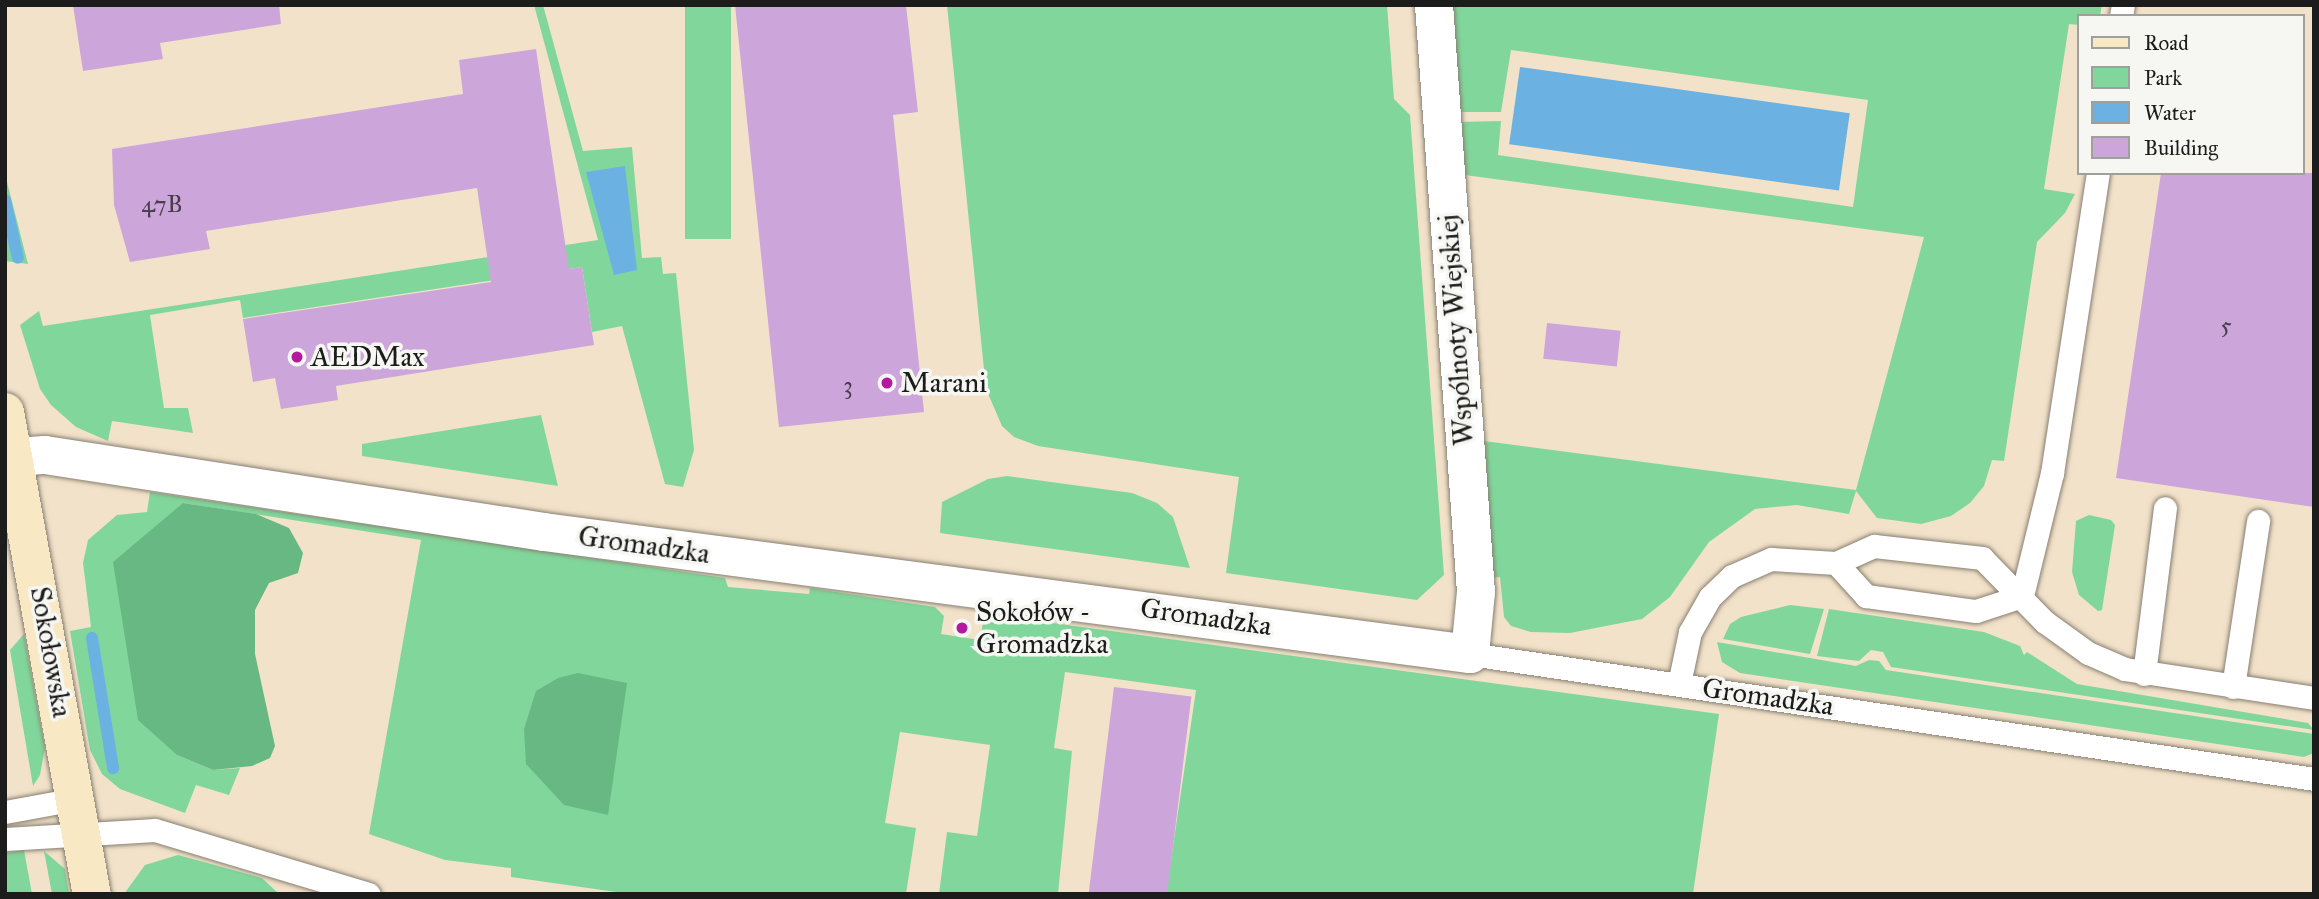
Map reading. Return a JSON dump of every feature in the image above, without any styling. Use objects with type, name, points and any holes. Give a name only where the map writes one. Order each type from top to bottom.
[{"type":"street","name":"Wspólnoty Wiejskiej","points":[[1434,5],[1476,592],[1470,654]]},
{"type":"street","name":"Sokołowska","points":[[5,412],[92,894]]},
{"type":"street","name":"Gromadzka","points":[[15,457],[44,455],[544,532],[852,569],[1470,654]]},
{"type":"lane","points":[[2022,596],[2053,473],[2098,175]]},
{"type":"lane","points":[[2144,674],[2165,508]]},
{"type":"lane","points":[[2233,687],[2258,522]]},
{"type":"lane","points":[[1679,684],[1689,632],[1710,597],[1732,576],[1771,559],[1836,563],[1874,546],[1982,558],[2045,622],[2088,653],[2144,674],[2314,698]]},
{"type":"lane","points":[[1836,563],[1866,596],[1976,611],[2022,596]]},
{"type":"lane","name":"Gromadzka","points":[[1470,654],[2314,779]]},
{"type":"lane","points":[[5,812],[78,816],[185,836],[369,894]]},
{"type":"lane","points":[[5,839],[78,816]]},
{"type":"green space","points":[[534,5],[543,5],[583,151],[632,147],[642,258],[661,257],[663,274],[676,273],[694,450],[683,487],[665,484],[622,326],[592,332],[582,267],[243,318],[240,300],[150,315],[164,408],[188,408],[193,433],[112,421],[108,441],[76,427],[51,405],[40,389],[20,325],[39,311],[43,326],[598,240]]},
{"type":"green space","points":[[685,5],[731,5],[731,239],[685,239]]},
{"type":"green space","points":[[947,5],[1387,5],[1394,99],[1410,115],[1444,575],[1417,600],[1226,573],[1239,477],[1038,446],[1014,437],[1002,426],[986,389]]},
{"type":"green space","points":[[1448,5],[2102,5],[2100,14],[2078,14],[2078,25],[2069,24],[2044,189],[2075,194],[2065,213],[2037,242],[2004,461],[1992,460],[1984,486],[1970,503],[1951,516],[1921,524],[1877,518],[1856,491],[1849,514],[1797,505],[1755,509],[1709,542],[1670,597],[1642,619],[1570,633],[1531,632],[1511,626],[1504,617],[1500,577],[1490,578],[1484,441],[1856,490],[1924,237],[1465,175],[1455,122],[1501,121],[1498,155],[1853,207],[1868,100],[1511,50],[1501,112],[1456,112]]},
{"type":"green space","points":[[7,182],[28,264],[5,261]]},
{"type":"green space","points":[[541,415],[558,486],[362,456],[362,444]]},
{"type":"green space","points":[[1007,476],[1132,493],[1157,503],[1173,517],[1190,568],[940,533],[942,502],[988,479]]},
{"type":"green space","points":[[150,492],[725,578],[728,587],[809,594],[810,588],[935,607],[944,616],[941,634],[980,640],[983,622],[994,615],[1719,714],[1693,894],[1166,894],[1196,690],[1065,672],[1054,748],[1072,751],[1058,894],[939,894],[947,832],[977,836],[990,745],[900,732],[885,823],[916,828],[906,894],[630,894],[511,877],[511,868],[445,860],[369,834],[421,540],[183,503],[177,755],[213,770],[240,768],[229,795],[196,785],[185,813],[120,789],[102,774],[90,750],[70,631],[91,627],[83,563],[88,540],[117,515],[147,512]]},
{"type":"green space","points":[[183,503],[256,514],[289,528],[303,553],[298,573],[269,583],[255,610],[255,654],[275,746],[270,758],[252,766],[213,770],[177,755],[138,720],[113,562]]},
{"type":"green space","points":[[2089,515],[2111,520],[2115,525],[2102,610],[2098,611],[2079,595],[2072,572],[2076,521]]},
{"type":"green space","points":[[1790,605],[1824,609],[1810,654],[1723,639],[1730,624],[1741,617]]},
{"type":"green space","points":[[1829,609],[1984,632],[2020,646],[2024,655],[2027,652],[2077,684],[2308,723],[2314,730],[1891,667],[1883,652],[1871,650],[1859,661],[1817,656]]},
{"type":"green space","points":[[24,634],[45,748],[40,775],[33,786],[10,650]]},
{"type":"green space","points":[[1717,642],[1856,666],[1869,660],[1879,661],[1886,670],[2314,734],[2314,753],[2304,757],[1740,673],[1722,662]]},
{"type":"green space","points":[[578,673],[627,683],[608,815],[564,805],[526,764],[524,729],[536,691],[558,678]]},
{"type":"green space","points":[[24,850],[32,894],[5,894],[5,853]]},
{"type":"green space","points":[[44,851],[65,869],[69,894],[52,894]]},
{"type":"green space","points":[[178,855],[262,878],[279,894],[124,894],[145,865]]},
{"type":"water","points":[[1520,67],[1850,113],[1839,191],[1509,144]]},
{"type":"water","points":[[625,166],[637,270],[614,275],[586,172]]},
{"type":"building","points":[[73,5],[279,5],[281,24],[160,43],[163,59],[83,71]]},
{"type":"building","points":[[735,5],[906,5],[918,112],[893,115],[924,412],[779,427]]},
{"type":"building","points":[[536,49],[569,269],[582,267],[594,345],[336,386],[338,400],[281,409],[275,378],[253,382],[243,319],[491,282],[477,188],[206,231],[210,249],[130,262],[114,205],[112,149],[463,94],[459,60]]},
{"type":"building","points":[[2314,173],[2314,507],[2116,478],[2161,175]]},
{"type":"building","points":[[1547,323],[1621,331],[1617,367],[1543,359]]},
{"type":"building","points":[[1114,687],[1191,697],[1167,894],[1089,894]]},
{"type":"waterway","points":[[5,200],[18,258]]},
{"type":"waterway","points":[[92,638],[113,768]]},
{"type":"place","name":"AEDMax","points":[[297,357]]},
{"type":"place","name":"Marani","points":[[887,383]]},
{"type":"place","name":"Sokołów - Gromadzka","points":[[962,628]]}]
